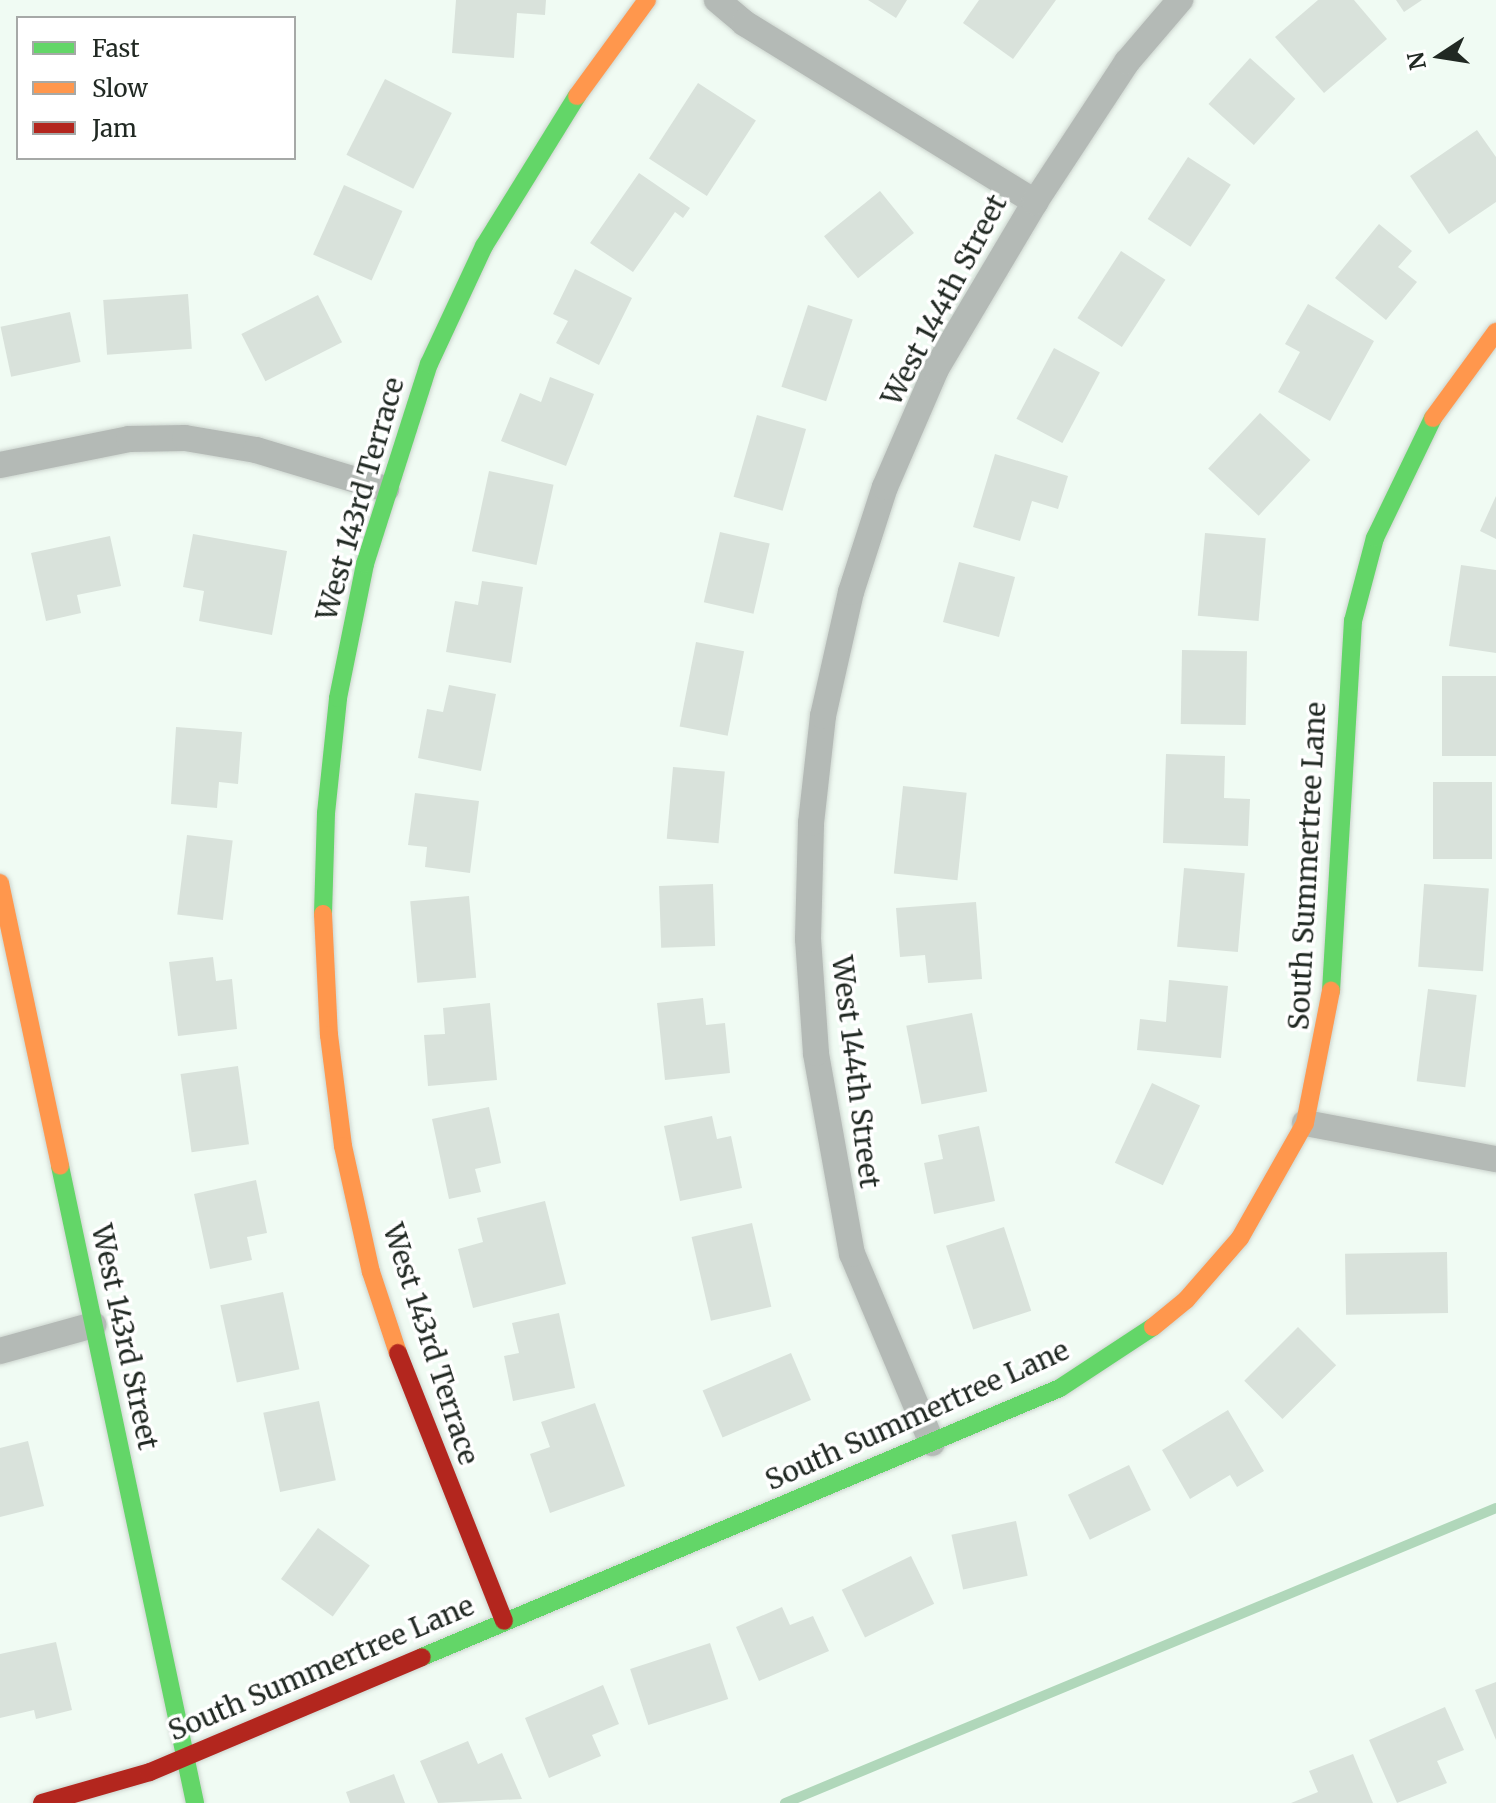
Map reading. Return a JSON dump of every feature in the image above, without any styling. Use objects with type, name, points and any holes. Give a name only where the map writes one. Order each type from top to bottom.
[{"type":"street","name":"West 143rd Terrace","points":[[504,1621],[414,1401],[371,1272],[343,1146],[329,1035],[323,926],[327,799],[346,647],[386,489],[429,364],[484,246],[550,134],[647,0]]},
{"type":"street","name":"West 144th Street","points":[[717,0],[744,23],[1035,202],[936,369],[885,487],[851,592],[827,701],[811,823],[808,939],[816,1053],[842,1214],[852,1254],[932,1443]]},
{"type":"street","points":[[1035,202],[1127,62],[1180,0]]},
{"type":"street","name":"South Summertree Lane","points":[[42,1803],[150,1772],[1060,1388],[1131,1346],[1186,1300],[1240,1238],[1305,1123],[1330,1014],[1353,621],[1375,538],[1400,478],[1443,400],[1496,332]]},
{"type":"street","points":[[0,465],[129,439],[185,438],[256,450],[386,489]]},
{"type":"street","name":"West 143rd Street","points":[[1,897],[195,1803]]},
{"type":"street","points":[[1305,1123],[1496,1159]]},
{"type":"street","points":[[0,1351],[93,1325]]},
{"type":"building","points":[[456,0],[546,0],[545,15],[517,13],[514,58],[452,53]]},
{"type":"building","points":[[868,0],[907,0],[896,18]]},
{"type":"building","points":[[979,0],[1056,0],[1013,59],[963,23]]},
{"type":"building","points":[[1318,0],[1354,0],[1387,39],[1324,93],[1275,37]]},
{"type":"building","points":[[1396,0],[1422,0],[1404,12]]},
{"type":"building","points":[[1250,58],[1295,99],[1254,145],[1209,104]]},
{"type":"building","points":[[385,79],[452,113],[413,189],[346,155]]},
{"type":"building","points":[[698,83],[756,121],[707,196],[649,158]]},
{"type":"building","points":[[1477,130],[1496,157],[1496,202],[1449,234],[1410,176]]},
{"type":"building","points":[[1188,157],[1231,185],[1190,247],[1148,219]]},
{"type":"building","points":[[639,173],[690,208],[683,218],[675,212],[633,272],[590,243]]},
{"type":"building","points":[[344,185],[402,211],[372,280],[313,254]]},
{"type":"building","points":[[880,191],[914,233],[858,278],[824,236]]},
{"type":"building","points":[[1379,224],[1412,251],[1398,267],[1417,282],[1386,320],[1335,278]]},
{"type":"building","points":[[1121,251],[1165,280],[1122,347],[1077,318]]},
{"type":"building","points":[[575,269],[632,298],[599,365],[556,343],[568,321],[553,314]]},
{"type":"building","points":[[188,294],[192,349],[107,355],[103,300]]},
{"type":"building","points":[[318,295],[342,342],[265,381],[241,334]]},
{"type":"building","points":[[1308,304],[1374,341],[1330,421],[1278,392],[1300,352],[1285,344]]},
{"type":"building","points":[[808,305],[853,320],[826,401],[781,387]]},
{"type":"building","points":[[70,312],[81,362],[11,377],[1,327]]},
{"type":"building","points":[[1054,348],[1100,372],[1062,443],[1016,419]]},
{"type":"building","points":[[550,377],[594,394],[566,466],[501,441],[520,393],[541,402]]},
{"type":"building","points":[[1260,413],[1310,460],[1259,516],[1208,469]]},
{"type":"building","points":[[757,415],[806,429],[783,511],[734,497]]},
{"type":"building","points":[[995,454],[1068,476],[1058,509],[1032,501],[1020,541],[973,527]]},
{"type":"building","points":[[489,471],[554,485],[537,565],[472,551]]},
{"type":"building","points":[[1496,496],[1496,539],[1480,531]]},
{"type":"building","points":[[720,532],[770,543],[753,614],[704,602]]},
{"type":"building","points":[[1205,533],[1266,538],[1259,621],[1198,616]]},
{"type":"building","points":[[193,534],[287,551],[272,635],[199,621],[204,591],[183,587]]},
{"type":"building","points":[[110,536],[121,586],[77,595],[81,613],[46,621],[31,553]]},
{"type":"building","points":[[959,562],[1015,577],[999,637],[943,622]]},
{"type":"building","points":[[1461,565],[1496,570],[1496,653],[1449,646]]},
{"type":"building","points":[[482,581],[523,587],[511,663],[446,652],[455,601],[478,605]]},
{"type":"building","points":[[696,642],[744,651],[728,736],[680,726]]},
{"type":"building","points":[[1182,650],[1247,651],[1246,725],[1181,724]]},
{"type":"building","points":[[1442,676],[1496,676],[1496,756],[1442,756]]},
{"type":"building","points":[[449,685],[496,694],[481,771],[418,758],[427,709],[443,712]]},
{"type":"building","points":[[176,727],[242,732],[238,784],[219,782],[217,808],[171,804]]},
{"type":"building","points":[[1166,754],[1225,756],[1224,798],[1250,799],[1248,846],[1163,843]]},
{"type":"building","points":[[673,767],[725,772],[719,843],[667,839]]},
{"type":"building","points":[[1433,782],[1492,782],[1492,859],[1433,859]]},
{"type":"building","points":[[903,786],[967,793],[957,880],[894,874]]},
{"type":"building","points":[[415,793],[479,801],[470,873],[425,867],[427,847],[408,845]]},
{"type":"building","points":[[187,835],[233,841],[223,920],[177,914]]},
{"type":"building","points":[[1184,868],[1245,873],[1238,952],[1177,947]]},
{"type":"building","points":[[713,884],[715,946],[661,948],[659,886]]},
{"type":"building","points":[[1424,884],[1489,889],[1483,971],[1418,967]]},
{"type":"building","points":[[469,896],[476,978],[417,983],[410,901]]},
{"type":"building","points":[[976,902],[982,979],[928,983],[925,955],[900,957],[896,908]]},
{"type":"building","points":[[213,957],[216,981],[232,979],[237,1029],[178,1036],[169,962]]},
{"type":"building","points":[[1169,980],[1228,986],[1221,1058],[1137,1050],[1140,1019],[1166,1022]]},
{"type":"building","points":[[1428,989],[1477,995],[1465,1087],[1417,1081]]},
{"type":"building","points":[[703,998],[706,1025],[725,1023],[730,1073],[665,1080],[657,1003]]},
{"type":"building","points":[[490,1003],[497,1080],[428,1086],[424,1035],[445,1034],[443,1008]]},
{"type":"building","points":[[972,1013],[987,1092],[921,1104],[906,1026]]},
{"type":"building","points":[[238,1066],[249,1144],[192,1152],[181,1074]]},
{"type":"building","points":[[1152,1083],[1200,1105],[1163,1185],[1115,1163]]},
{"type":"building","points":[[489,1107],[501,1163],[475,1169],[481,1192],[449,1199],[432,1119]]},
{"type":"building","points":[[712,1116],[717,1139],[731,1136],[742,1188],[680,1201],[664,1126]]},
{"type":"building","points":[[979,1126],[995,1201],[934,1214],[924,1163],[943,1159],[938,1135]]},
{"type":"building","points":[[256,1180],[267,1233],[247,1237],[252,1260],[210,1269],[194,1194]]},
{"type":"building","points":[[545,1201],[566,1284],[473,1308],[458,1249],[483,1242],[477,1218]]},
{"type":"building","points":[[752,1223],[771,1307],[711,1321],[692,1237]]},
{"type":"building","points":[[1004,1227],[1031,1311],[973,1330],[946,1246]]},
{"type":"building","points":[[1447,1252],[1448,1313],[1346,1315],[1345,1254]]},
{"type":"building","points":[[283,1292],[299,1369],[237,1383],[220,1305]]},
{"type":"building","points":[[559,1313],[575,1388],[513,1401],[504,1356],[519,1353],[512,1323]]},
{"type":"building","points":[[1298,1327],[1336,1365],[1282,1419],[1244,1381]]},
{"type":"building","points":[[791,1353],[811,1400],[723,1437],[703,1391]]},
{"type":"building","points":[[319,1401],[336,1480],[280,1492],[263,1413]]},
{"type":"building","points":[[595,1403],[625,1486],[550,1513],[530,1454],[550,1447],[541,1422]]},
{"type":"building","points":[[1228,1410],[1264,1471],[1237,1487],[1230,1475],[1190,1499],[1162,1450]]},
{"type":"building","points":[[28,1441],[44,1506],[0,1517],[0,1448]]},
{"type":"building","points":[[1129,1465],[1151,1510],[1090,1540],[1068,1495]]},
{"type":"building","points":[[1016,1521],[1028,1576],[963,1589],[951,1535]]},
{"type":"building","points":[[318,1528],[370,1566],[333,1617],[281,1579]]},
{"type":"building","points":[[911,1556],[934,1604],[865,1637],[842,1590]]},
{"type":"building","points":[[782,1607],[790,1625],[813,1616],[829,1651],[759,1681],[736,1627]]},
{"type":"building","points":[[56,1642],[72,1710],[36,1719],[34,1710],[0,1718],[0,1654]]},
{"type":"building","points":[[710,1643],[728,1699],[648,1725],[630,1669]]},
{"type":"building","points":[[1496,1682],[1496,1740],[1475,1690]]},
{"type":"building","points":[[603,1685],[619,1724],[592,1735],[601,1756],[549,1778],[525,1718]]},
{"type":"building","points":[[1445,1707],[1464,1750],[1437,1761],[1447,1783],[1397,1803],[1369,1740]]},
{"type":"building","points":[[468,1741],[478,1764],[502,1753],[522,1799],[438,1803],[420,1761]]},
{"type":"building","points":[[1353,1754],[1373,1803],[1291,1803],[1318,1792],[1309,1771]]},
{"type":"building","points":[[394,1774],[405,1803],[350,1803],[346,1792]]},
{"type":"waterway","points":[[785,1803],[1496,1508]]},
{"type":"traffic: fast","points":[[323,914],[326,813],[338,698],[365,564],[429,364],[484,246],[577,96]]},
{"type":"traffic: fast","points":[[1331,991],[1353,621],[1375,538],[1433,418]]},
{"type":"traffic: fast","points":[[60,1166],[195,1803]]},
{"type":"traffic: fast","points":[[422,1657],[1060,1388],[1153,1327]]},
{"type":"traffic: slow","points":[[577,96],[647,0]]},
{"type":"traffic: slow","points":[[1433,418],[1496,332]]},
{"type":"traffic: slow","points":[[0,883],[60,1166]]},
{"type":"traffic: slow","points":[[323,914],[329,1035],[343,1146],[371,1272],[398,1353]]},
{"type":"traffic: slow","points":[[1153,1327],[1186,1300],[1240,1238],[1305,1123],[1331,991]]},
{"type":"traffic: jam","points":[[398,1353],[504,1621]]},
{"type":"traffic: jam","points":[[42,1803],[150,1772],[422,1657]]}]
